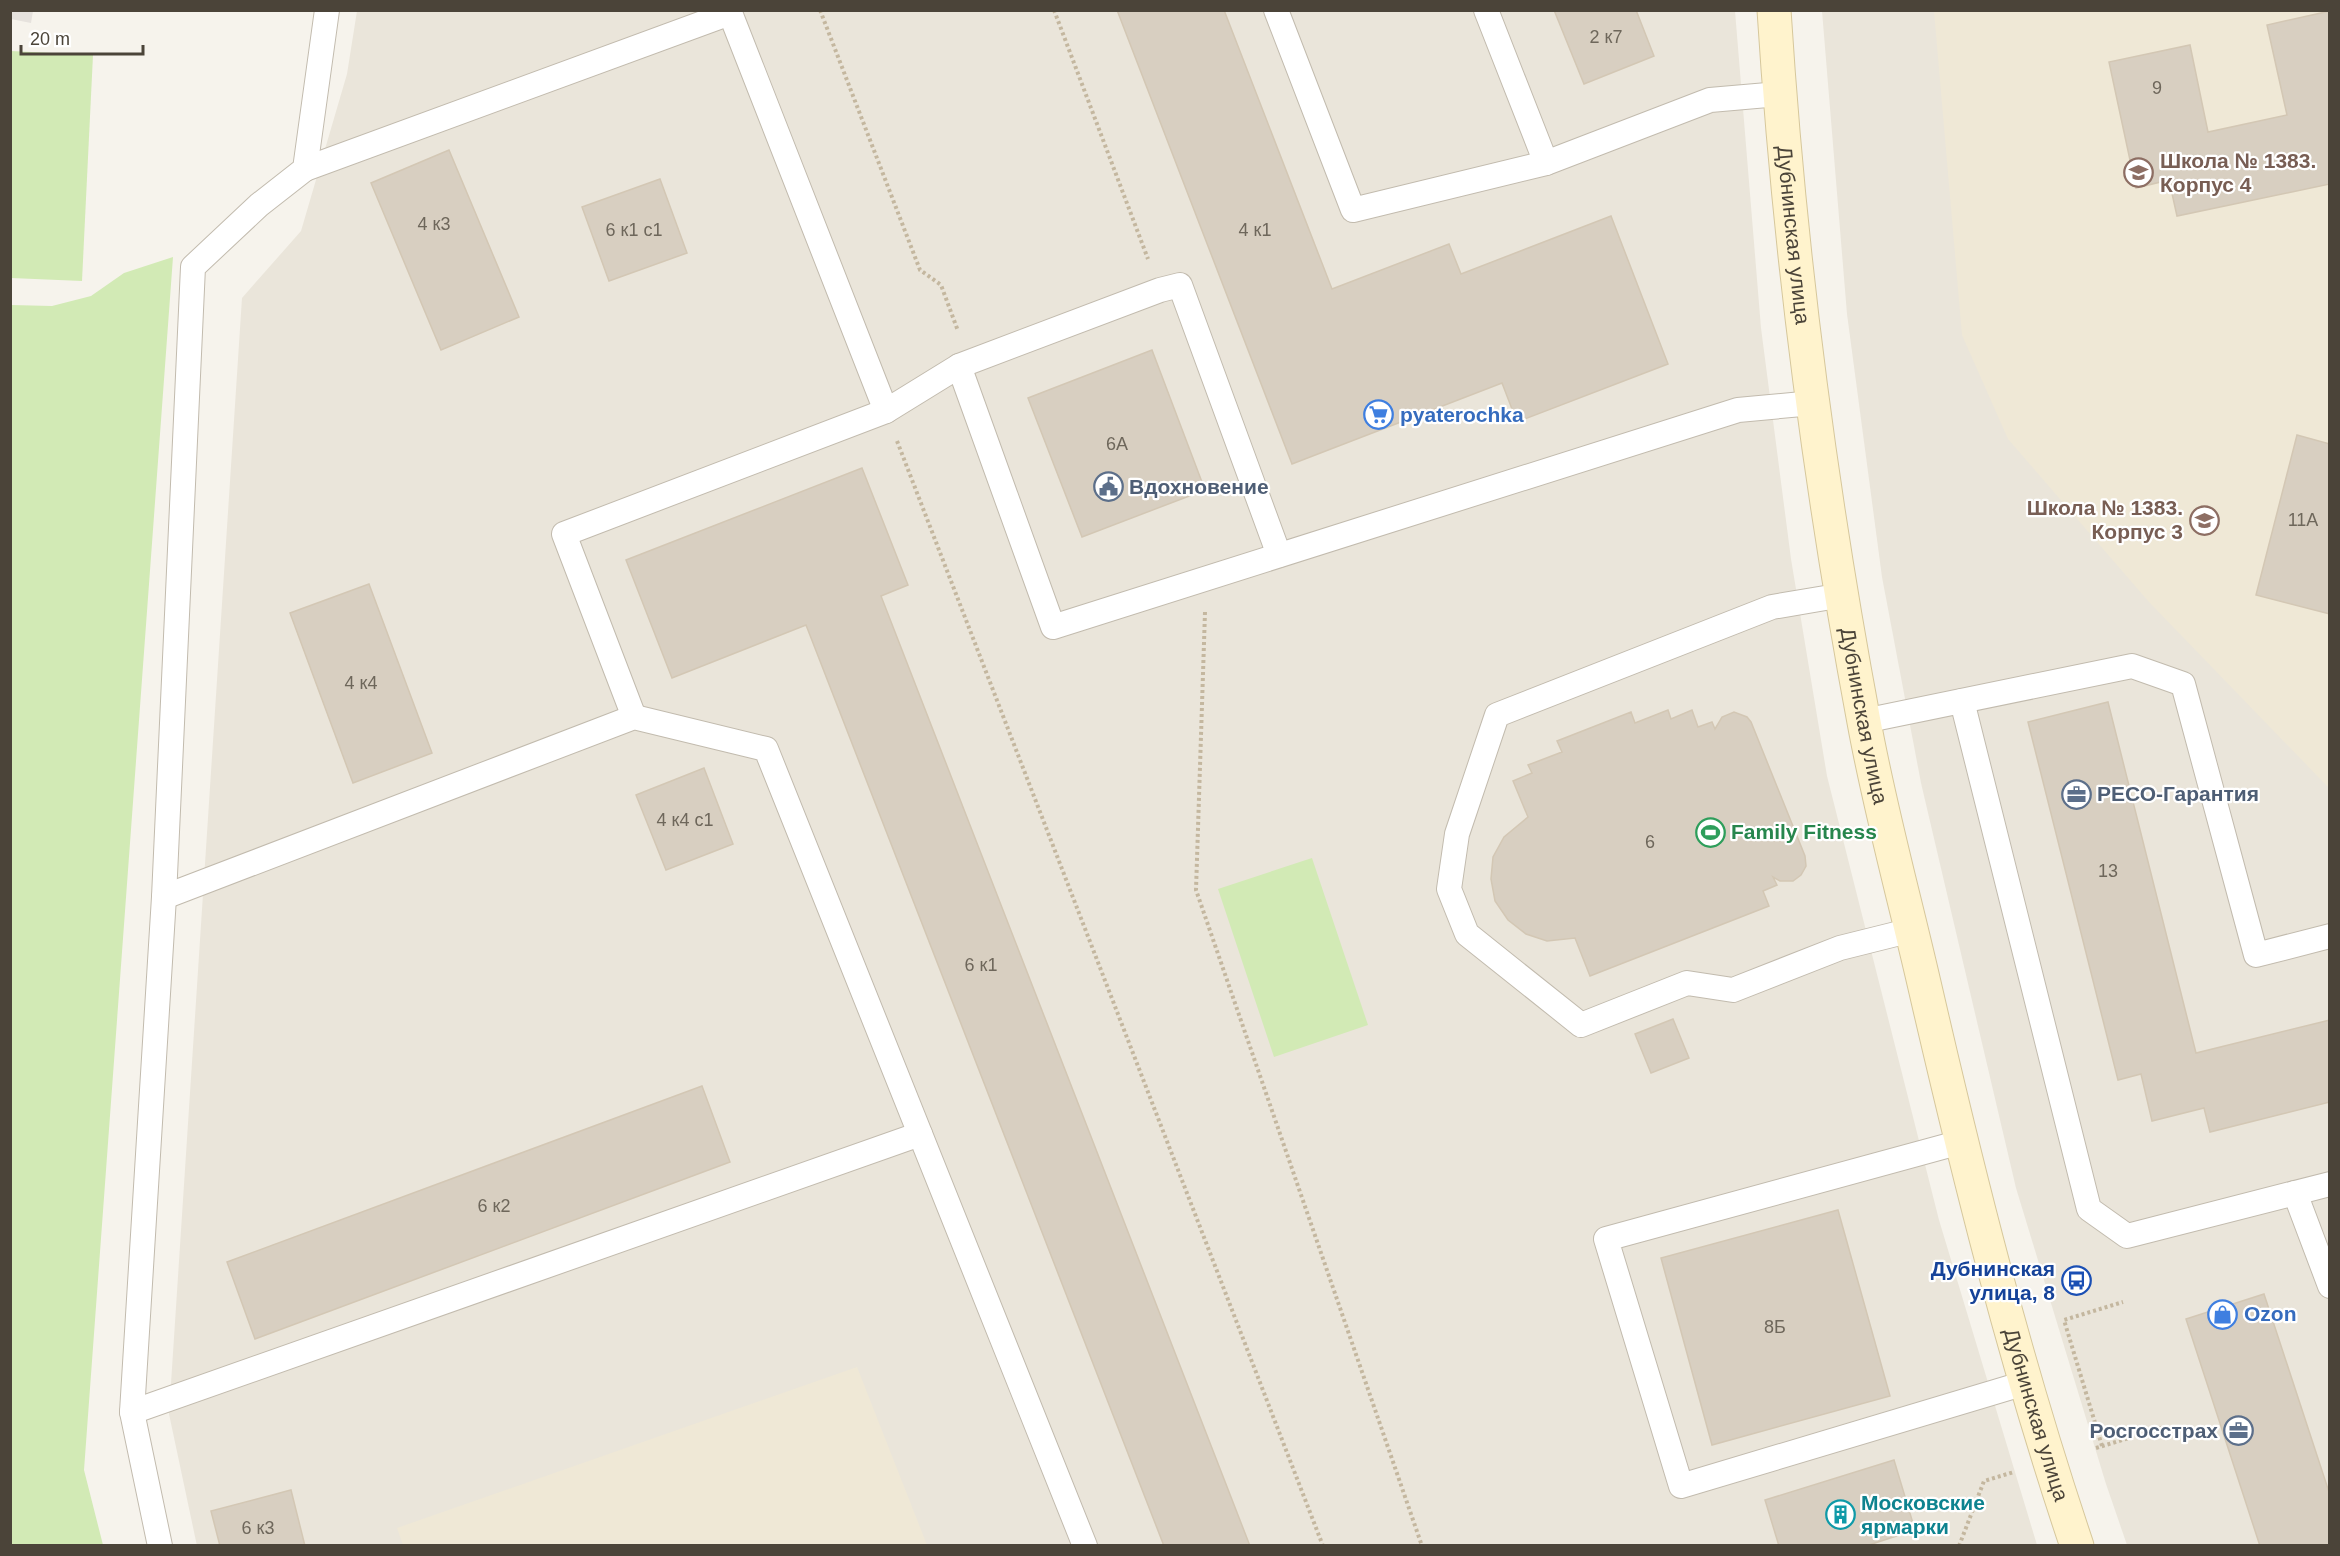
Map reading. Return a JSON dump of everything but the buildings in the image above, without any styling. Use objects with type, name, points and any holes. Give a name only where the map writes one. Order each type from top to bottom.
[{"type":"main road","name":"Дубнинская улица","points":[[1774,10],[1779,94],[1813,403],[1864,721],[1961,1142],[2000,1299],[2077,1545]]},
{"type":"lane","points":[[305,169],[327,10]]},
{"type":"lane","points":[[1276,10],[1353,210],[1546,163],[1710,100],[1779,94]]},
{"type":"lane","points":[[1486,10],[1546,163]]},
{"type":"lane","points":[[160,1545],[132,1412],[164,897],[193,267],[259,205],[305,169],[729,12],[886,411]]},
{"type":"lane","points":[[634,717],[564,534],[886,411],[965,364],[1160,290],[1180,285],[1278,555]]},
{"type":"lane","points":[[965,364],[1053,627],[1738,410],[1813,403]]},
{"type":"lane","points":[[1843,596],[1772,607],[1497,715],[1457,834],[1449,889],[1467,934],[1581,1025],[1687,983],[1733,990],[1840,948],[1912,930]]},
{"type":"lane","points":[[1864,721],[2132,666],[2183,684],[2256,955],[2330,936]]},
{"type":"lane","points":[[1962,701],[2089,1209],[2127,1236],[2330,1184]]},
{"type":"lane","points":[[164,897],[634,717],[766,749],[1085,1545]]},
{"type":"lane","points":[[132,1412],[920,1134]]},
{"type":"lane","points":[[1961,1142],[1606,1239],[1681,1486],[2025,1383]]},
{"type":"lane","points":[[2295,1193],[2330,1286]]},
{"type":"path","points":[[819,10],[920,270],[941,285],[965,364]]},
{"type":"path","points":[[1054,10],[1160,290]]},
{"type":"path","points":[[886,411],[1323,1545]]},
{"type":"path","points":[[1206,578],[1196,890],[1422,1545]]},
{"type":"path","points":[[2102,1446],[2064,1320],[2123,1302]]},
{"type":"path","points":[[2096,1448],[2165,1427]]},
{"type":"path","points":[[1959,1545],[1984,1481],[2014,1472]]},
{"type":"shaded area","points":[[10,11],[33,11],[31,23],[11,19]]},
{"type":"shaded area","points":[[357,11],[1735,11],[1761,328],[1791,559],[1827,776],[1939,1220],[2037,1545],[197,1546],[169,1414],[242,298],[301,231],[347,74]]},
{"type":"shaded area","points":[[1822,11],[2329,11],[2329,1545],[2127,1545],[2106,1484],[2016,1188],[1921,783],[1882,577],[1847,314]]},
{"type":"shaded area","name":"Школа № 1383. Корпус 4","points":[[1934,11],[2329,11],[2329,788],[2149,602],[2008,439],[1962,335]]},
{"type":"shaded area","points":[[857,1367],[927,1545],[403,1545],[397,1528]]},
{"type":"green space","points":[[11,51],[93,55],[82,281],[11,278]]},
{"type":"green space","points":[[173,257],[84,1470],[103,1545],[11,1545],[11,305],[52,306],[91,296],[124,273]]},
{"type":"green space","points":[[1312,858],[1368,1025],[1274,1057],[1218,889]]},
{"type":"place","name":"Школа № 1383. Корпус 4","points":[[2139,173]]},
{"type":"place","name":"pyaterochka","points":[[1379,415]]},
{"type":"place","name":"Вдохновение","points":[[1108,487]]},
{"type":"place","name":"Школа № 1383. Корпус 3","points":[[2204,520]]},
{"type":"place","name":"РЕСО-Гарантия","points":[[2076,794]]},
{"type":"place","name":"Family Fitness","points":[[1710,832]]},
{"type":"place","name":"Дубнинская улица, 8","points":[[2076,1281]]},
{"type":"place","name":"Ozon","points":[[2223,1314]]},
{"type":"place","name":"Росгосстрах","points":[[2239,1431]]},
{"type":"place","name":"Московские ярмарки","points":[[1840,1515]]}]
